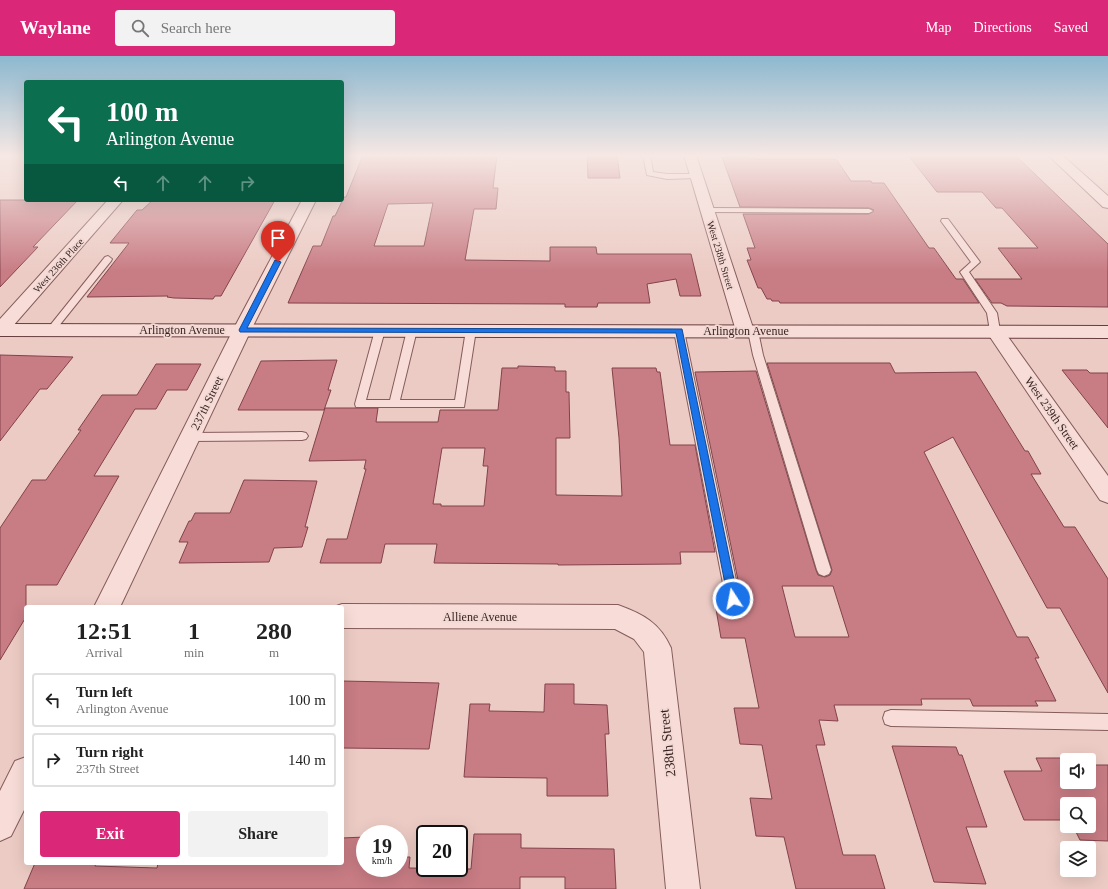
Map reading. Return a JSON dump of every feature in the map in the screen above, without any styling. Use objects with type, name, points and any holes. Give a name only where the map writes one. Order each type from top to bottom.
[{"type":"street","name":"West 238th Street","points":[[702,194],[749,331]]},
{"type":"street","points":[[1097,194],[1108,204]]},
{"type":"street","name":"West 236th Place","points":[[0,330],[114,202]]},
{"type":"street","name":"237th Street","points":[[108,605],[242,330],[308,202]]},
{"type":"street","name":"Arlington Avenue","points":[[0,330],[1108,332]]},
{"type":"street","name":"West 239th Street","points":[[995,331],[1106,488]]},
{"type":"street","name":"Alliene Avenue","points":[[344,616],[618,617]]},
{"type":"street","name":"238th Street","points":[[618,617],[643,630],[657,648],[683,889]]},
{"type":"street","points":[[0,825],[24,776]]},
{"type":"lane","points":[[707,210],[869,211]]},
{"type":"lane","points":[[945,221],[976,262],[964,272],[992,313],[995,331]]},
{"type":"lane","points":[[51,330],[108,259]]},
{"type":"lane","points":[[380,330],[360,404],[460,404],[471,330]]},
{"type":"lane","points":[[394,404],[412,330]]},
{"type":"lane","points":[[679,331],[733,599]]},
{"type":"lane","points":[[749,331],[758,354],[824,570]]},
{"type":"lane","points":[[190,437],[302,436]]},
{"type":"lane","points":[[891,718],[1108,722]]},
{"type":"building","points":[[347,194],[497,194],[496,209],[474,209],[465,260],[550,261],[550,247],[596,247],[597,254],[691,254],[701,296],[680,296],[676,279],[647,284],[650,303],[598,303],[597,307],[565,307],[565,304],[288,303],[313,246],[321,246],[333,216],[335,216],[342,202],[344,202],[344,197],[346,197]],"holes":[[[433,203],[424,246],[374,246],[388,204]]]},
{"type":"building","points":[[735,194],[892,194],[929,248],[934,248],[956,279],[963,279],[979,303],[780,303],[779,301],[767,299],[761,288],[758,288],[747,260],[751,260],[747,248],[755,248],[743,214],[869,214],[874,210],[869,208],[740,207]]},
{"type":"building","points":[[984,194],[1056,194],[1108,244],[1108,307],[1007,306],[1001,303],[992,303],[975,279],[1022,279],[998,248],[1038,248],[1002,208],[996,208]]},
{"type":"building","points":[[0,200],[24,200],[24,202],[76,202],[33,247],[38,247],[0,287]]},
{"type":"building","points":[[151,202],[274,202],[221,296],[215,296],[213,299],[174,298],[167,297],[168,296],[87,297],[129,243],[110,243],[137,210],[142,210]]},
{"type":"building","points":[[0,355],[73,357],[47,389],[40,389],[0,441]]},
{"type":"building","points":[[337,360],[328,390],[331,390],[324,410],[238,410],[261,361]]},
{"type":"building","points":[[767,363],[890,363],[895,373],[976,372],[1025,451],[1028,451],[1041,474],[1031,474],[1064,527],[1075,527],[1108,579],[1108,693],[1060,608],[1047,608],[953,437],[924,452],[1017,637],[1028,637],[1039,658],[1035,658],[1056,701],[1035,701],[1038,706],[973,706],[970,699],[921,699],[922,705],[834,705],[838,721],[819,720],[825,745],[816,745],[843,855],[875,855],[885,889],[796,889],[784,837],[756,836],[750,798],[772,799],[762,745],[740,744],[734,708],[759,708],[745,638],[721,638],[716,609],[744,609],[695,372],[756,371],[816,570],[818,575],[825,577],[830,575],[832,570]],"holes":[[[782,586],[833,586],[849,637],[795,637]]]},
{"type":"building","points":[[156,364],[201,364],[187,390],[167,390],[156,409],[135,409],[94,476],[119,476],[57,585],[26,585],[24,620],[0,660],[0,528],[32,480],[46,480],[81,430],[78,430],[102,395],[137,395]]},
{"type":"building","points":[[518,366],[555,367],[555,371],[566,371],[566,392],[569,392],[570,438],[556,438],[556,495],[622,496],[619,438],[612,368],[656,368],[657,372],[660,372],[670,445],[695,445],[715,552],[680,552],[681,564],[558,565],[434,563],[437,544],[385,544],[381,563],[320,563],[327,539],[347,539],[366,469],[364,469],[366,460],[309,461],[325,408],[378,408],[376,422],[438,422],[440,410],[498,410],[502,368],[518,368]],"holes":[[[442,448],[485,448],[483,466],[488,466],[484,506],[441,506],[441,504],[433,504]]]},
{"type":"building","points":[[1062,370],[1087,370],[1090,373],[1108,373],[1108,428]]},
{"type":"building","points":[[244,480],[317,481],[305,527],[308,527],[302,547],[274,548],[269,562],[179,563],[188,542],[179,542],[189,521],[191,521],[195,513],[230,513]]},
{"type":"building","points":[[344,681],[439,683],[429,749],[344,748]]},
{"type":"building","points":[[545,684],[574,684],[574,704],[607,705],[609,734],[605,734],[608,796],[547,796],[547,778],[464,777],[470,704],[490,704],[489,711],[544,712]]},
{"type":"building","points":[[892,746],[956,747],[959,755],[962,755],[987,827],[966,827],[986,884],[934,882]]},
{"type":"building","points":[[1036,758],[1060,758],[1060,789],[1096,789],[1096,765],[1108,765],[1108,841],[1080,840],[1076,833],[1096,833],[1096,797],[1060,797],[1060,820],[1024,820],[1004,771],[1042,771]]},
{"type":"building","points":[[474,834],[521,834],[521,848],[614,849],[616,889],[565,889],[565,877],[520,877],[520,889],[24,889],[34,865],[95,865],[157,868],[158,865],[344,865],[344,838],[356,837],[356,877],[408,877],[408,857],[410,857],[409,868],[416,868],[416,877],[468,877],[468,869],[471,869]]},
{"type":"route","points":[[278,262],[242,330],[679,331],[733,599]]}]
